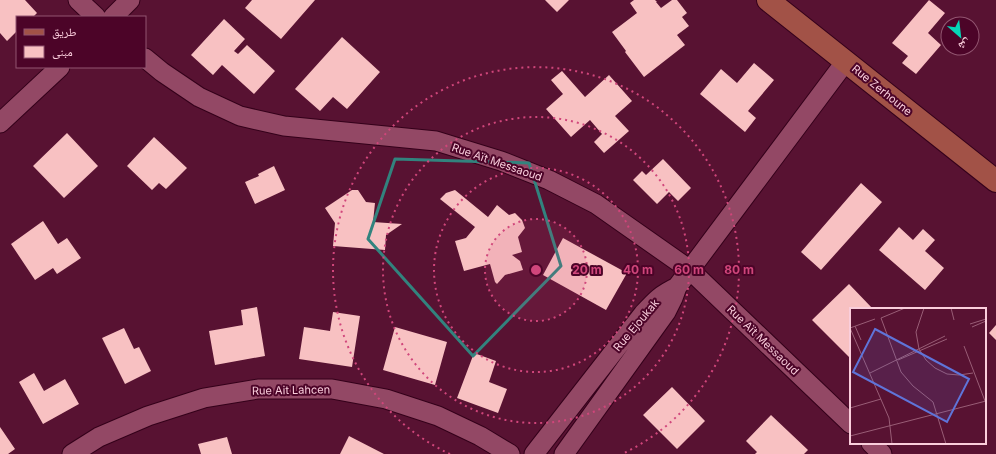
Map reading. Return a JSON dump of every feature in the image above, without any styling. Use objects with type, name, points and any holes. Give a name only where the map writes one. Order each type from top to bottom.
[{"type":"street","points":[[78,0],[95,16]]},
{"type":"street","points":[[113,16],[130,0]]},
{"type":"street","name":"Rue Zerhoune","points":[[768,0],[996,181]]},
{"type":"street","name":"Rue Aït Messaoud","points":[[146,59],[162,72],[199,97],[240,116],[284,126],[436,141],[501,161],[549,180],[596,204],[690,270],[850,423]]},
{"type":"street","points":[[677,287],[846,61]]},
{"type":"street","points":[[0,123],[59,68]]},
{"type":"street","name":"Rue Ejoukak","points":[[534,454],[643,314],[664,293],[677,287]]},
{"type":"street","name":"Rue Ejoukak","points":[[564,454],[666,312],[677,287]]},
{"type":"street","name":"Rue Ait Lahcen","points":[[72,454],[99,437],[148,416],[204,398],[258,389],[332,389],[386,399],[438,416],[480,436],[510,454]]},
{"type":"street","points":[[871,444],[882,454]]},
{"type":"highlighted area","points":[[395,159],[529,163],[561,266],[473,356],[368,239]]},
{"type":"building","points":[[0,0],[25,0],[37,13],[34,16],[16,16],[16,32],[7,41],[0,33]]},
{"type":"building","points":[[252,0],[315,0],[281,39],[245,8]]},
{"type":"building","points":[[545,0],[569,0],[557,12]]},
{"type":"building","points":[[634,0],[655,0],[661,8],[672,0],[677,0],[687,13],[682,17],[689,26],[677,35],[685,45],[644,77],[612,32],[637,13],[630,3]]},
{"type":"building","points":[[929,0],[945,13],[942,16],[940,16],[940,19],[928,33],[940,44],[940,46],[916,74],[902,63],[908,56],[892,43]]},
{"type":"building","points":[[224,19],[245,39],[234,51],[238,54],[247,45],[275,71],[254,94],[222,65],[213,75],[191,55]]},
{"type":"building","points":[[342,37],[380,72],[347,109],[333,97],[320,111],[295,89]]},
{"type":"building","points":[[754,63],[774,80],[748,111],[756,118],[745,132],[700,94],[721,69],[737,83]]},
{"type":"building","points":[[562,71],[585,97],[609,75],[632,101],[615,116],[629,131],[604,153],[594,142],[602,134],[590,120],[571,137],[546,109],[563,94],[551,80]]},
{"type":"building","points":[[67,133],[98,166],[64,198],[33,166]]},
{"type":"building","points":[[154,137],[187,168],[166,189],[159,183],[152,190],[127,166]]},
{"type":"building","points":[[663,159],[691,188],[678,201],[669,192],[657,204],[633,180],[642,171],[646,175]]},
{"type":"building","points":[[274,166],[285,190],[255,204],[245,182],[259,176],[258,174]]},
{"type":"building","points":[[861,183],[882,202],[821,270],[801,252]]},
{"type":"building","points":[[352,190],[358,190],[366,202],[375,203],[373,222],[402,224],[386,235],[385,250],[333,246],[335,223],[325,208]]},
{"type":"building","points":[[455,190],[488,217],[497,205],[509,215],[515,213],[522,220],[525,228],[518,237],[522,252],[512,255],[520,261],[523,270],[505,275],[497,284],[495,282],[490,264],[464,271],[455,241],[466,238],[475,227],[440,199],[446,193]]},
{"type":"building","points":[[43,221],[58,244],[67,238],[81,258],[57,274],[53,268],[35,280],[11,244]]},
{"type":"building","points":[[899,227],[913,240],[923,229],[935,240],[925,251],[944,268],[925,290],[879,250]]},
{"type":"building","points":[[563,238],[627,273],[606,310],[543,275]]},
{"type":"building","points":[[849,284],[872,308],[850,308],[850,358],[812,320]]},
{"type":"building","points":[[257,307],[265,356],[215,365],[209,331],[243,325],[241,310]]},
{"type":"building","points":[[333,312],[360,316],[352,367],[299,359],[304,327],[330,331]]},
{"type":"building","points":[[996,325],[996,340],[989,333]]},
{"type":"building","points":[[395,327],[447,342],[435,385],[383,370]]},
{"type":"building","points":[[124,328],[134,349],[139,347],[151,371],[125,384],[102,338]]},
{"type":"building","points":[[474,353],[496,361],[489,382],[507,389],[498,413],[457,398]]},
{"type":"building","points":[[34,373],[44,391],[65,379],[79,404],[43,424],[19,382]]},
{"type":"building","points":[[672,387],[705,421],[677,449],[643,415]]},
{"type":"building","points":[[771,415],[808,450],[804,454],[755,454],[757,452],[746,441]]},
{"type":"building","points":[[0,427],[15,449],[8,454],[0,454]]},
{"type":"building","points":[[349,436],[384,454],[340,454]]},
{"type":"building","points":[[227,437],[232,454],[201,454],[198,444]]}]
